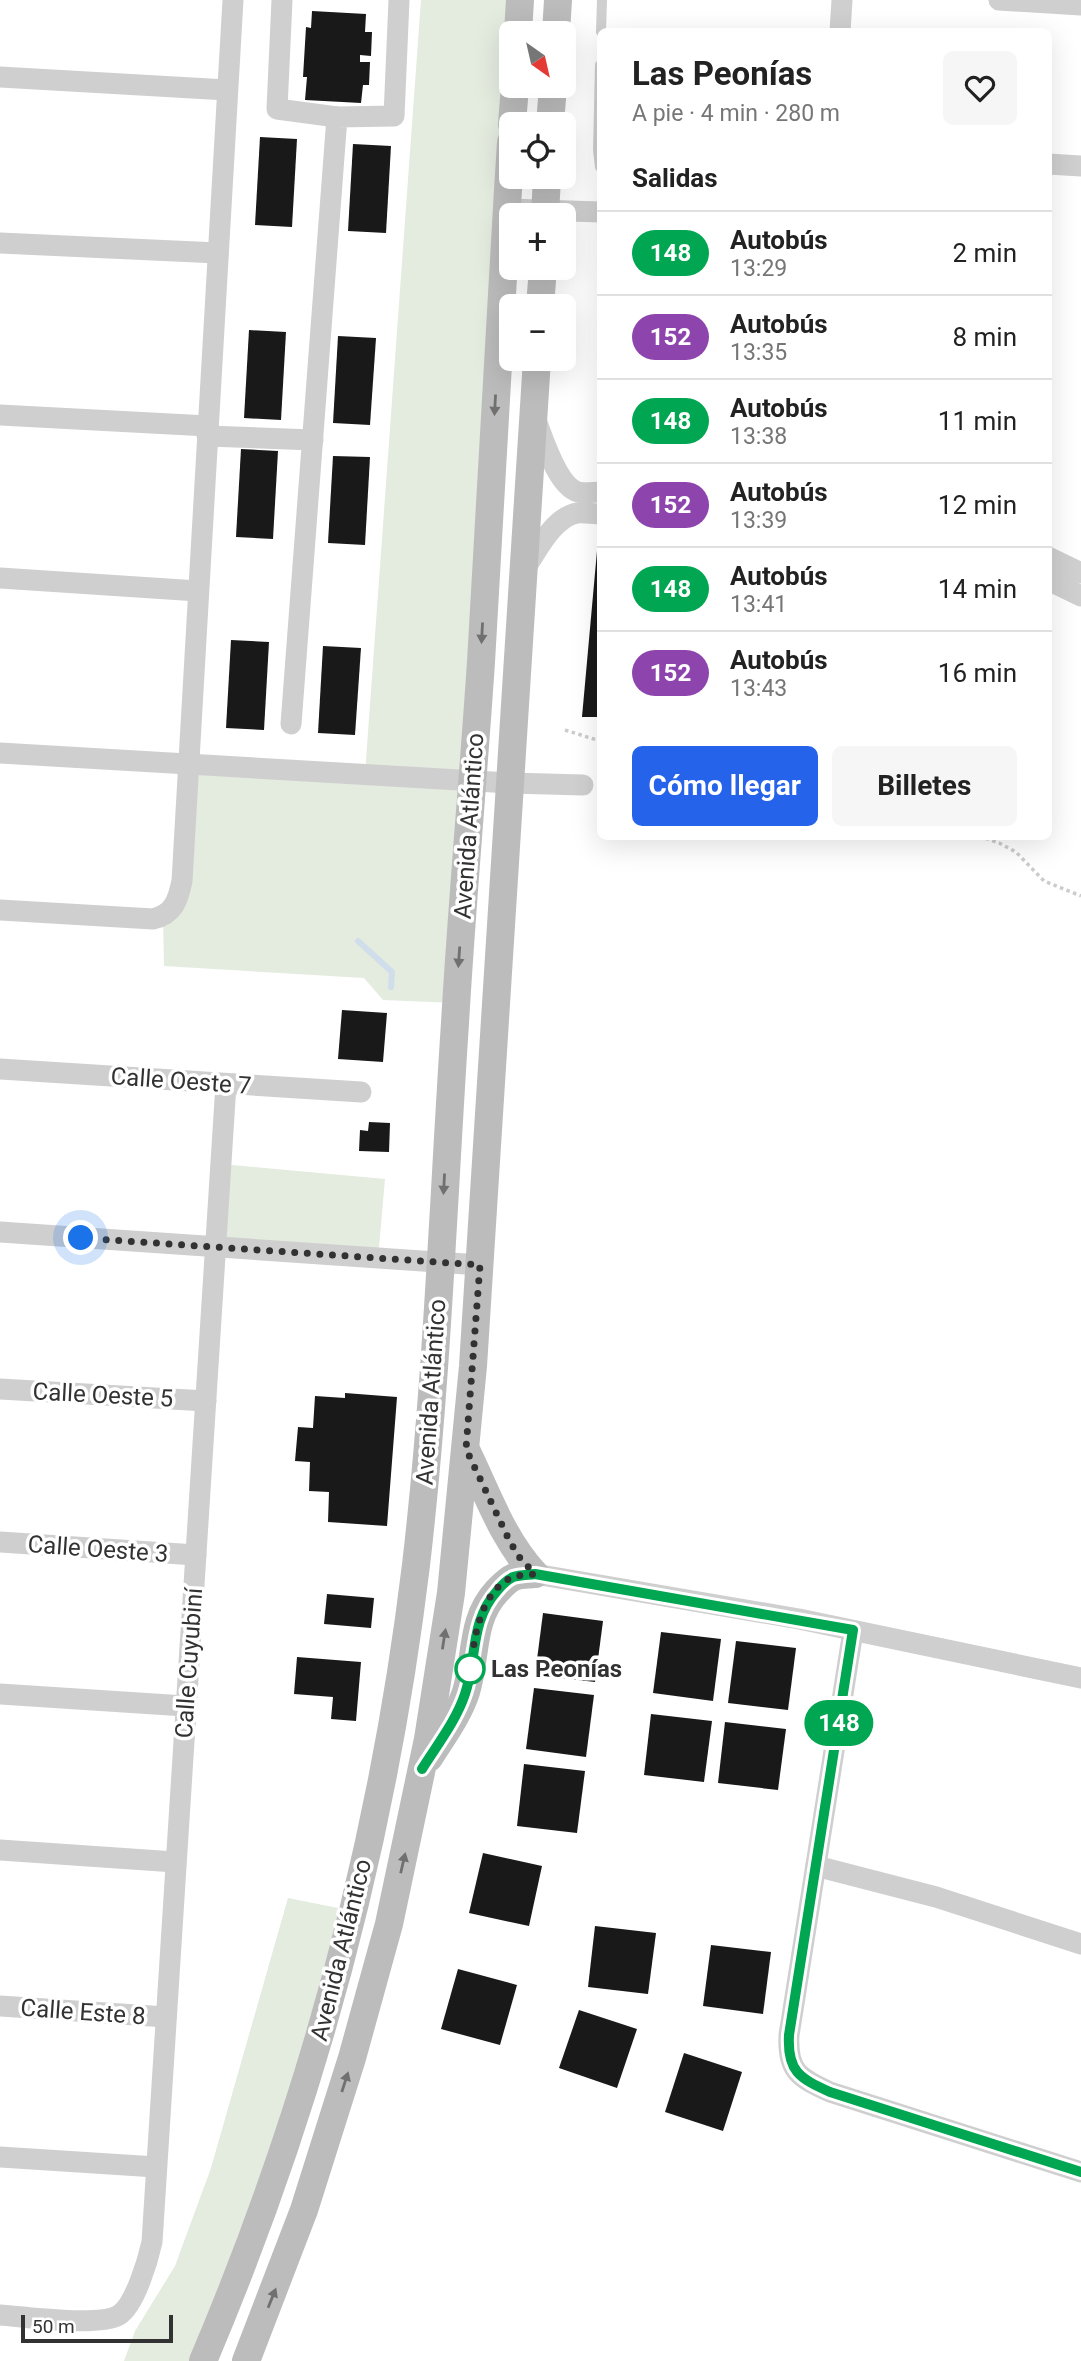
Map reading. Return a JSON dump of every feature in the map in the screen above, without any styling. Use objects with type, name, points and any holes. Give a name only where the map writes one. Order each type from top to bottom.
[{"type":"main road","points":[[519,21],[520,0]]},
{"type":"main road","points":[[557,21],[558,0]]},
{"type":"main road","name":"Avenida Atlántico","points":[[203,2361],[265,2206],[299,2107],[332,1992],[372,1828],[405,1645],[433,1380],[503,280]]},
{"type":"main road","name":"Avenida Atlántico","points":[[246,2361],[304,2210],[352,2058],[390,1923],[422,1769],[451,1593],[466,1449],[480,1265],[536,371]]},
{"type":"main road","points":[[466,1449],[510,1542],[535,1574]]},
{"type":"main road","points":[[422,1769],[457,1714],[469,1683],[473,1647],[482,1612],[504,1584],[514,1577],[535,1574]]},
{"type":"street","points":[[0,910],[153,919],[170,912],[176,904],[182,881],[233,0]]},
{"type":"street","points":[[282,0],[276,109],[337,117],[394,116],[399,0]]},
{"type":"street","points":[[840,28],[842,0]]},
{"type":"street","points":[[999,0],[1081,5]]},
{"type":"street","points":[[0,78],[227,90]]},
{"type":"street","points":[[290,724],[337,117]]},
{"type":"street","points":[[1052,164],[1081,166]]},
{"type":"street","points":[[576,212],[597,212]]},
{"type":"street","points":[[0,243],[218,253]]},
{"type":"street","points":[[0,415],[313,440]]},
{"type":"street","points":[[534,415],[557,471],[577,503],[597,513]]},
{"type":"street","points":[[524,570],[551,531],[577,503],[597,493]]},
{"type":"street","points":[[1052,559],[1081,573]]},
{"type":"street","points":[[0,579],[198,591]]},
{"type":"street","points":[[1052,582],[1081,596]]},
{"type":"street","points":[[0,753],[583,785]]},
{"type":"street","name":"Calle Oeste 7","points":[[0,1069],[361,1092]]},
{"type":"street","name":"Calle Cuyubiní","points":[[0,2315],[92,2321],[119,2315],[126,2309],[148,2260],[152,2242],[226,1084]]},
{"type":"street","points":[[0,1232],[480,1265]]},
{"type":"street","name":"Calle Oeste 5","points":[[0,1389],[206,1401]]},
{"type":"street","name":"Calle Oeste 3","points":[[0,1542],[196,1555]]},
{"type":"street","points":[[535,1574],[853,1630],[1081,1678]]},
{"type":"street","points":[[853,1630],[789,2035],[788,2054],[791,2063],[811,2083],[830,2092],[1081,2172]]},
{"type":"street","points":[[0,1694],[186,1706]]},
{"type":"street","points":[[0,1850],[175,1862]]},
{"type":"street","points":[[816,1866],[936,1897],[1081,1944]]},
{"type":"street","name":"Calle Este 8","points":[[0,2006],[166,2017]]},
{"type":"street","points":[[0,2157],[156,2167]]},
{"type":"lane","points":[[601,28],[602,0]]},
{"type":"path","points":[[565,730],[597,740]]},
{"type":"path","points":[[990,840],[1016,852],[1044,881],[1081,897]]},
{"type":"shaded area","points":[[421,0],[520,0],[514,21],[499,21],[499,98],[510,98],[509,112],[499,112],[499,189],[505,189],[504,203],[499,203],[499,280],[456,1003],[383,1000],[364,978],[164,966],[163,916],[170,912],[188,764],[365,774]]},
{"type":"shaded area","points":[[222,1164],[385,1179],[378,1259],[217,1247]]},
{"type":"shaded area","points":[[288,1898],[353,1911],[203,2361],[124,2361],[135,2331],[175,2266],[211,2168]]},
{"type":"building","points":[[312,11],[366,14],[365,32],[372,32],[371,56],[360,55],[360,62],[370,62],[369,85],[363,85],[361,103],[305,100],[307,77],[303,77],[306,27],[311,28]]},
{"type":"building","points":[[260,137],[297,139],[292,227],[255,225]]},
{"type":"building","points":[[353,144],[391,146],[386,233],[348,231]]},
{"type":"building","points":[[249,330],[286,332],[281,420],[244,418]]},
{"type":"building","points":[[338,336],[376,338],[370,425],[333,423]]},
{"type":"building","points":[[241,449],[278,451],[273,539],[236,537]]},
{"type":"building","points":[[333,456],[370,457],[365,545],[328,543]]},
{"type":"building","points":[[597,551],[597,717],[582,717]]},
{"type":"building","points":[[231,640],[269,642],[264,730],[226,728]]},
{"type":"building","points":[[323,646],[361,648],[355,735],[318,733]]},
{"type":"building","points":[[342,1010],[387,1013],[383,1062],[338,1059]]},
{"type":"building","points":[[369,1122],[390,1123],[389,1152],[359,1151],[360,1130],[368,1131]]},
{"type":"building","points":[[345,1393],[397,1397],[387,1526],[328,1522],[329,1492],[309,1491],[310,1462],[295,1461],[298,1427],[313,1428],[315,1396],[345,1398]]},
{"type":"building","points":[[327,1594],[374,1598],[371,1628],[324,1624]]},
{"type":"building","points":[[543,1613],[603,1621],[595,1682],[535,1675]]},
{"type":"building","points":[[661,1632],[721,1639],[713,1701],[653,1693]]},
{"type":"building","points":[[736,1641],[796,1648],[788,1710],[728,1703]]},
{"type":"building","points":[[297,1657],[361,1662],[356,1721],[331,1719],[333,1697],[294,1694]]},
{"type":"building","points":[[534,1688],[594,1695],[586,1757],[526,1749]]},
{"type":"building","points":[[651,1714],[712,1721],[704,1782],[644,1775]]},
{"type":"building","points":[[725,1722],[786,1729],[778,1790],[718,1783]]},
{"type":"building","points":[[524,1764],[585,1771],[577,1833],[517,1826]]},
{"type":"building","points":[[483,1853],[542,1866],[529,1926],[469,1913]]},
{"type":"building","points":[[595,1926],[656,1933],[648,1994],[588,1987]]},
{"type":"building","points":[[711,1945],[771,1952],[763,2014],[703,2006]]},
{"type":"building","points":[[458,1969],[517,1985],[500,2045],[441,2029]]},
{"type":"building","points":[[579,2010],[637,2029],[617,2088],[559,2068]]},
{"type":"building","points":[[684,2053],[742,2072],[723,2131],[665,2112]]},
{"type":"waterway","points":[[358,941],[392,972],[391,987]]},
{"type":"bus line","name":"148","points":[[422,1769],[457,1714],[469,1683],[473,1647],[482,1612],[504,1584],[514,1577],[535,1574],[853,1630],[789,2035],[788,2054],[791,2063],[811,2083],[830,2092],[1081,2172]]},
{"type":"place","name":"Las Peonías","points":[[470,1669]]},
{"type":"route","points":[[81,1238],[480,1265],[466,1449],[510,1542],[535,1574],[514,1577],[504,1584],[482,1612],[470,1669]]}]
